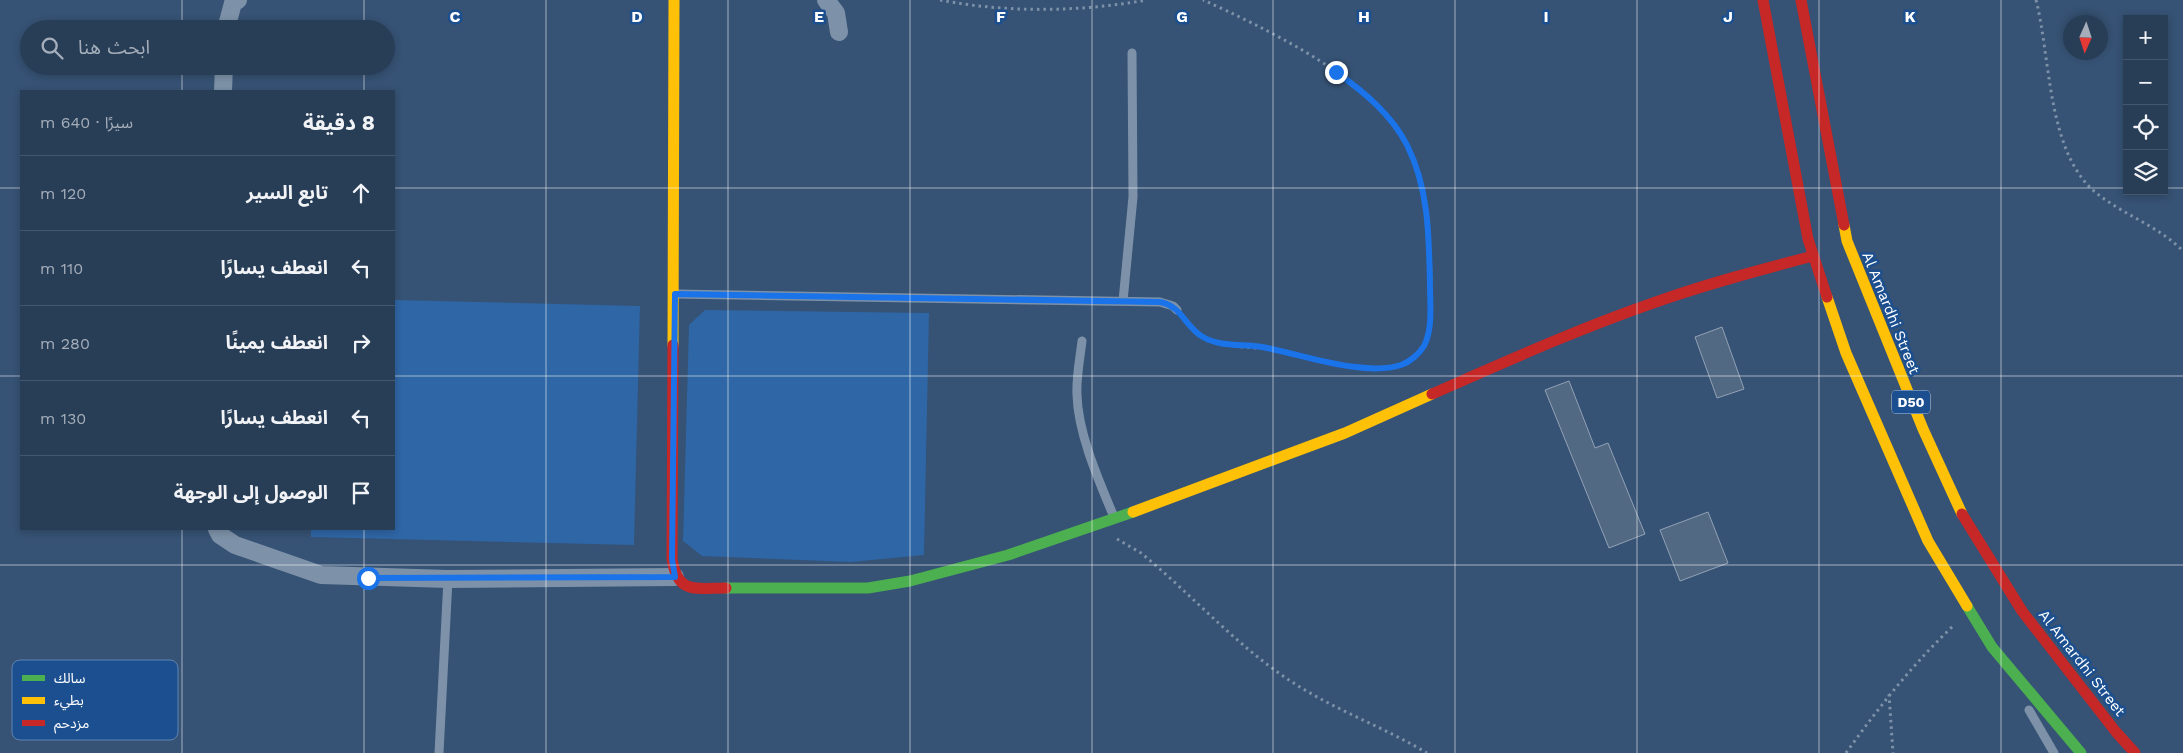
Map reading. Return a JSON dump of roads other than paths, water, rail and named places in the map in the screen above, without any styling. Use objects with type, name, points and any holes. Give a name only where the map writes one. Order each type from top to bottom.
[{"type":"street","points":[[228,20],[233,3],[238,0]]},
{"type":"street","points":[[674,0],[675,294],[672,559],[675,577],[682,584],[706,589],[868,588],[955,570],[1115,519],[1345,433],[1520,355],[1652,302],[1731,277],[1813,256]]},
{"type":"street","points":[[826,0],[836,13],[839,32]]},
{"type":"street","name":"D50","points":[[1763,0],[1808,239],[1846,353],[1881,436],[1928,541],[1992,647],[2081,753]]},
{"type":"street","name":"Al Amardhi Street","points":[[1801,0],[1846,241],[1926,438],[1956,504],[2022,611],[2116,732],[2135,753]]},
{"type":"street","points":[[223,90],[224,75]]},
{"type":"street","points":[[218,530],[220,535],[235,545],[321,575],[448,579],[675,577]]},
{"type":"lane","points":[[1123,301],[1133,197],[1132,53]]},
{"type":"lane","points":[[675,294],[1160,302],[1173,306],[1177,310]]},
{"type":"lane","points":[[1082,341],[1077,381],[1080,419],[1102,488],[1115,519]]},
{"type":"lane","points":[[439,753],[448,579]]},
{"type":"lane","points":[[1992,647],[2054,753]]}]
